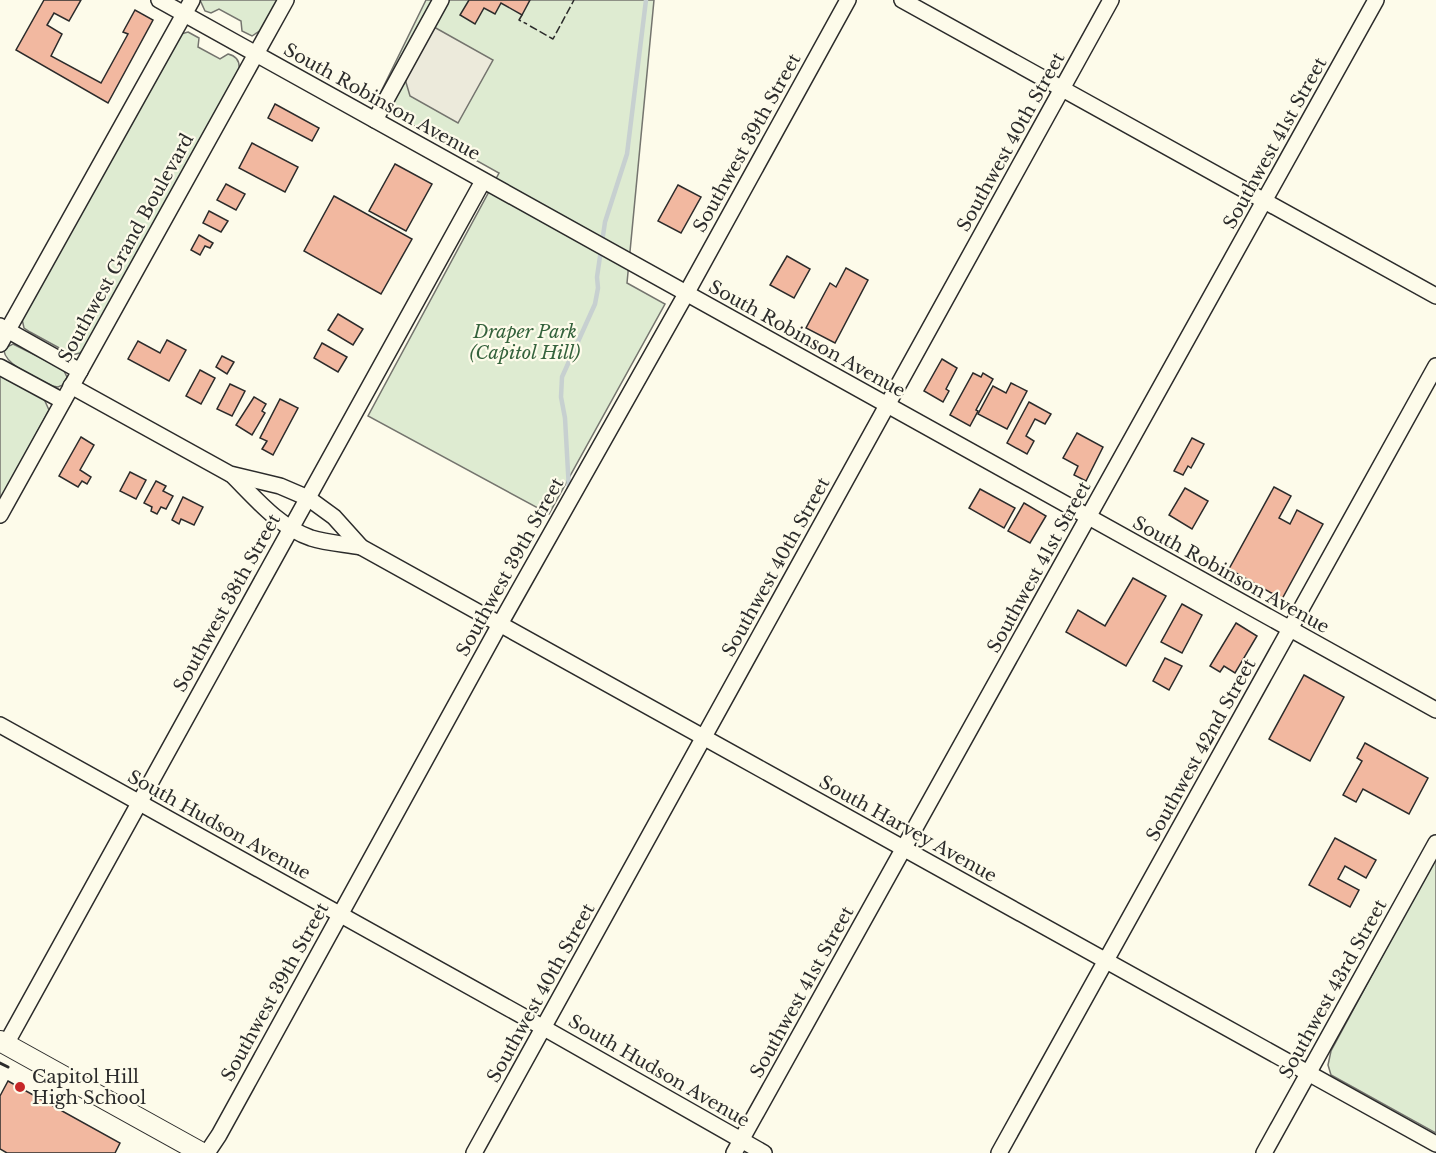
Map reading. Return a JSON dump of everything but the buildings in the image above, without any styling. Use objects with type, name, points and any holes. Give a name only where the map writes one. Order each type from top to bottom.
[{"type":"main road","points":[[3,1043],[202,1153]]},
{"type":"street","name":"South Robinson Avenue","points":[[159,0],[1436,711]]},
{"type":"street","points":[[80,371],[2,333],[192,0]]},
{"type":"street","name":"Southwest Grand Boulevard","points":[[0,515],[286,0]]},
{"type":"street","points":[[375,120],[441,0]]},
{"type":"street","name":"Southwest 39th Street","points":[[207,1153],[225,1125],[500,624],[848,0]]},
{"type":"street","points":[[902,0],[1436,296]]},
{"type":"street","name":"Southwest 40th Street","points":[[474,1153],[1111,0]]},
{"type":"street","name":"Southwest 41st Street","points":[[737,1147],[1376,0]]},
{"type":"street","name":"Southwest 38th Street","points":[[3,1043],[139,803],[483,181]]},
{"type":"street","name":"Southwest 42nd Street","points":[[999,1153],[1436,366]]},
{"type":"street","points":[[0,367],[63,401]]},
{"type":"street","name":"South Harvey Avenue","points":[[71,386],[230,474],[272,514],[291,527],[312,538],[361,547],[1436,1144]]},
{"type":"street","name":"South Harvey Avenue","points":[[230,474],[280,486],[308,498],[334,517],[361,547]]},
{"type":"street","name":"South Hudson Avenue","points":[[0,725],[544,1028],[737,1147],[764,1153]]},
{"type":"street","name":"Southwest 43rd Street","points":[[1264,1153],[1436,843]]},
{"type":"green space","points":[[200,0],[278,0],[261,30],[252,36],[242,31],[241,21],[219,9],[211,13],[205,11]]},
{"type":"green space","name":"Draper Park (Capitol Hill)","points":[[426,0],[654,0],[627,283],[665,304],[549,514],[368,416],[499,173],[375,104]]},
{"type":"green space","points":[[188,32],[199,38],[198,47],[220,59],[228,54],[234,56],[239,70],[85,348],[80,353],[72,355],[24,328],[22,319],[181,34]]},
{"type":"green space","points":[[13,344],[63,369],[67,377],[65,384],[58,387],[52,386],[17,367],[6,357],[4,351]]},
{"type":"green space","points":[[0,376],[44,399],[49,410],[0,501]]},
{"type":"green space","points":[[1436,856],[1436,1133],[1331,1075],[1328,1065],[1331,1051]]},
{"type":"shaded area","points":[[434,27],[493,60],[458,123],[410,96],[405,79]]},
{"type":"waterway","points":[[569,490],[565,418],[561,397],[562,377],[595,304],[605,222],[627,154],[646,0]]},
{"type":"fence","points":[[530,26],[553,39],[574,0]]},
{"type":"fence","points":[[522,15],[519,20],[527,24]]},
{"type":"wall","points":[[0,1063],[8,1067]]},
{"type":"place","name":"Capitol Hill High School","points":[[20,1087]]}]
